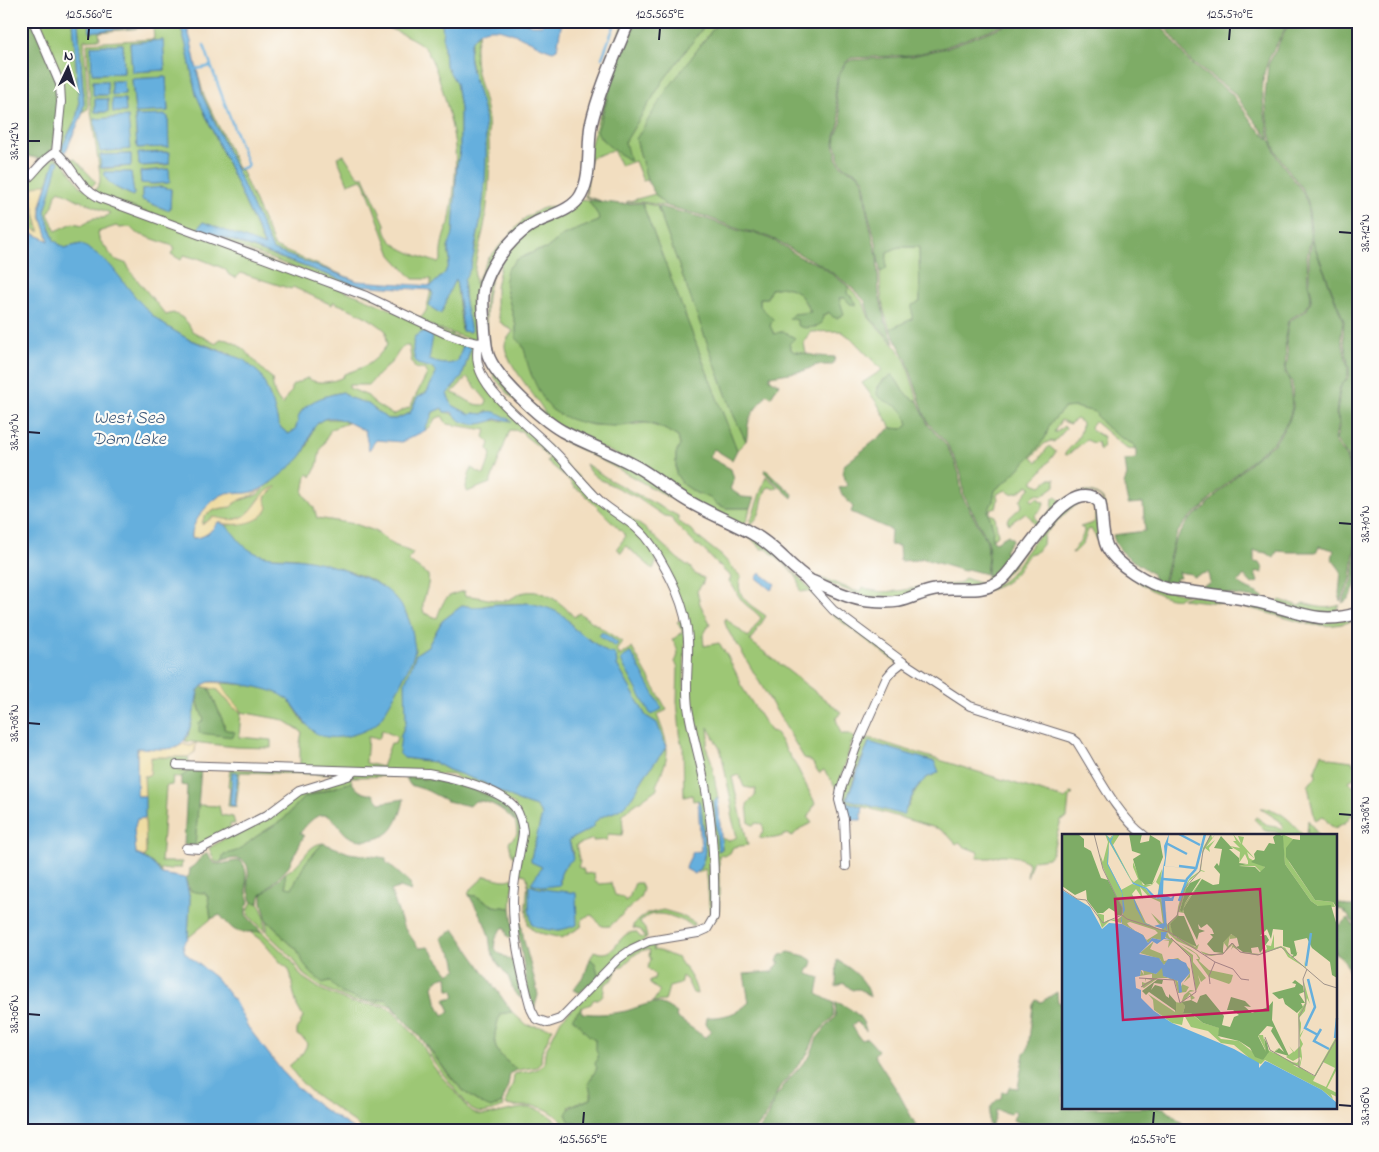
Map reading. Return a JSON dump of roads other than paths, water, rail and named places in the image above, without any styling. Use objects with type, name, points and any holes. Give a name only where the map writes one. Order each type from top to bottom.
[{"type":"street","points":[[33,21],[60,84],[61,102],[56,152]]},
{"type":"street","points":[[177,765],[353,772],[415,772],[451,777],[488,790],[509,802],[520,817],[523,831],[514,886],[514,928],[531,1009],[536,1019],[548,1023],[560,1019],[618,959],[632,948],[650,941],[698,934],[707,929],[711,923],[714,916],[714,904],[708,808],[688,708],[686,684],[688,639],[685,619],[677,593],[669,575],[644,535],[635,525],[603,503],[585,486],[556,452],[491,390],[479,368],[476,357],[482,342],[486,282],[495,265],[510,244],[527,228],[568,206],[580,196],[586,180],[588,143],[594,113],[629,21]]},
{"type":"street","points":[[21,184],[30,177],[48,156],[56,152]]},
{"type":"street","points":[[56,152],[68,163],[76,178],[88,192],[100,198],[366,296],[444,333],[482,342]]},
{"type":"street","points":[[482,342],[500,376],[560,430],[638,468],[689,502],[754,534],[769,544],[804,577],[833,610],[903,662],[970,706],[1072,738],[1077,742],[1107,791],[1124,814],[1143,834]]},
{"type":"street","points":[[804,577],[811,582],[866,601],[899,601],[936,590],[986,588],[999,582],[1010,573],[1025,549],[1054,514],[1074,499],[1086,494],[1092,496],[1100,503],[1103,534],[1107,546],[1113,555],[1128,568],[1156,586],[1253,601],[1304,616],[1325,619],[1341,618],[1358,613]]},
{"type":"street","points":[[846,866],[844,819],[839,800],[841,789],[858,742],[887,678],[903,662]]},
{"type":"street","points":[[186,848],[200,849],[267,815],[299,791],[348,776],[353,772]]},
{"type":"water","points":[[73,21],[78,21],[84,103],[82,115],[65,153],[62,147],[76,119],[79,105]]},
{"type":"water","points":[[89,21],[123,21],[124,28],[90,32]]},
{"type":"water","points":[[126,21],[161,21],[161,24],[126,28]]},
{"type":"water","points":[[179,21],[185,21],[202,95],[273,250],[357,281],[431,286],[445,273],[450,260],[448,248],[453,234],[457,165],[460,151],[460,109],[456,83],[445,64],[442,21],[522,21],[532,25],[542,25],[545,21],[562,21],[557,49],[553,51],[503,30],[484,30],[476,35],[471,42],[470,62],[484,115],[486,154],[484,194],[480,221],[470,269],[464,283],[465,302],[471,332],[462,331],[456,279],[441,314],[429,306],[433,294],[431,290],[356,285],[198,228],[203,222],[265,246],[196,94]]},
{"type":"water","points":[[391,21],[424,21],[416,26],[404,26]]},
{"type":"water","points":[[163,40],[165,70],[132,72],[130,43]]},
{"type":"water","points":[[123,44],[124,73],[92,74],[91,46]]},
{"type":"water","points":[[166,77],[168,111],[135,113],[132,79]]},
{"type":"water","points":[[93,81],[107,81],[108,95],[93,95]]},
{"type":"water","points":[[111,81],[124,81],[125,94],[112,95]]},
{"type":"water","points":[[95,99],[108,99],[108,112],[95,112]]},
{"type":"water","points":[[112,99],[125,99],[126,112],[113,112]]},
{"type":"water","points":[[166,115],[168,117],[169,147],[137,148],[135,116]]},
{"type":"water","points":[[128,117],[131,149],[100,152],[94,119]]},
{"type":"water","points":[[170,152],[169,164],[139,165],[138,153]]},
{"type":"water","points":[[131,154],[131,166],[101,168],[100,155]]},
{"type":"water","name":"West Sea Dam Lake","points":[[55,160],[59,161],[45,212],[54,240],[64,248],[81,244],[97,254],[111,266],[152,315],[166,326],[188,339],[244,360],[261,375],[273,404],[279,426],[288,434],[296,428],[299,415],[309,404],[320,398],[343,392],[350,398],[368,404],[387,419],[396,419],[410,413],[417,398],[427,392],[436,374],[433,368],[417,364],[414,357],[415,336],[425,331],[433,336],[429,360],[444,364],[454,363],[458,361],[463,345],[471,347],[462,377],[447,394],[452,405],[471,415],[473,413],[483,414],[490,411],[512,421],[495,419],[490,422],[473,424],[459,420],[452,412],[444,412],[442,408],[433,412],[425,427],[426,430],[402,442],[376,440],[369,450],[365,431],[344,421],[327,418],[318,423],[312,431],[302,455],[278,477],[268,485],[255,491],[221,495],[203,511],[194,525],[192,538],[207,534],[218,522],[224,524],[240,542],[258,554],[303,559],[336,567],[377,583],[392,594],[403,608],[411,625],[415,650],[386,711],[376,724],[355,734],[341,737],[319,735],[306,724],[291,702],[277,693],[247,685],[210,682],[204,684],[198,691],[192,723],[181,744],[167,749],[137,748],[137,796],[145,796],[145,818],[137,819],[134,830],[136,854],[150,862],[161,874],[185,878],[190,899],[188,938],[183,945],[185,953],[216,978],[235,1002],[248,1027],[281,1070],[299,1089],[323,1109],[357,1131],[21,1131],[21,228],[49,241],[41,216],[41,206]]},
{"type":"water","points":[[169,169],[170,182],[168,183],[141,183],[140,172]]},
{"type":"water","points":[[104,172],[131,172],[133,196],[111,184]]},
{"type":"water","points":[[161,187],[171,189],[170,209],[167,210],[142,200],[142,189]]},
{"type":"water","points":[[760,573],[775,584],[771,590],[756,578]]},
{"type":"water","points":[[529,603],[548,608],[565,617],[573,628],[608,653],[613,653],[616,656],[617,665],[646,716],[657,723],[666,747],[625,805],[600,818],[594,823],[592,828],[569,840],[573,859],[562,870],[560,885],[544,887],[531,883],[542,867],[531,862],[542,815],[536,807],[518,801],[482,782],[449,770],[434,762],[404,758],[399,753],[401,735],[406,722],[405,683],[416,654],[428,646],[442,621],[463,605],[478,607],[495,604]]},
{"type":"water","points":[[602,632],[618,643],[615,647],[599,636]]},
{"type":"water","points":[[630,653],[662,709],[651,715],[621,661],[622,658]]},
{"type":"water","points":[[869,742],[935,762],[939,772],[923,780],[913,794],[903,815],[847,799]]},
{"type":"water","points":[[232,772],[238,772],[235,806],[230,805]]},
{"type":"water","points":[[718,798],[722,849],[718,851],[714,801]]},
{"type":"water","points":[[698,800],[701,804],[705,851],[701,867],[695,874],[686,869],[693,852],[701,851]]},
{"type":"water","points":[[841,800],[863,807],[861,820],[846,820]]},
{"type":"water","points":[[529,885],[576,893],[577,925],[554,930],[532,925],[529,910]]},
{"type":"waterway","points":[[602,58],[616,21]]},
{"type":"waterway","points":[[204,45],[211,65]]},
{"type":"waterway","points":[[197,69],[211,66],[248,166],[240,169]]}]
